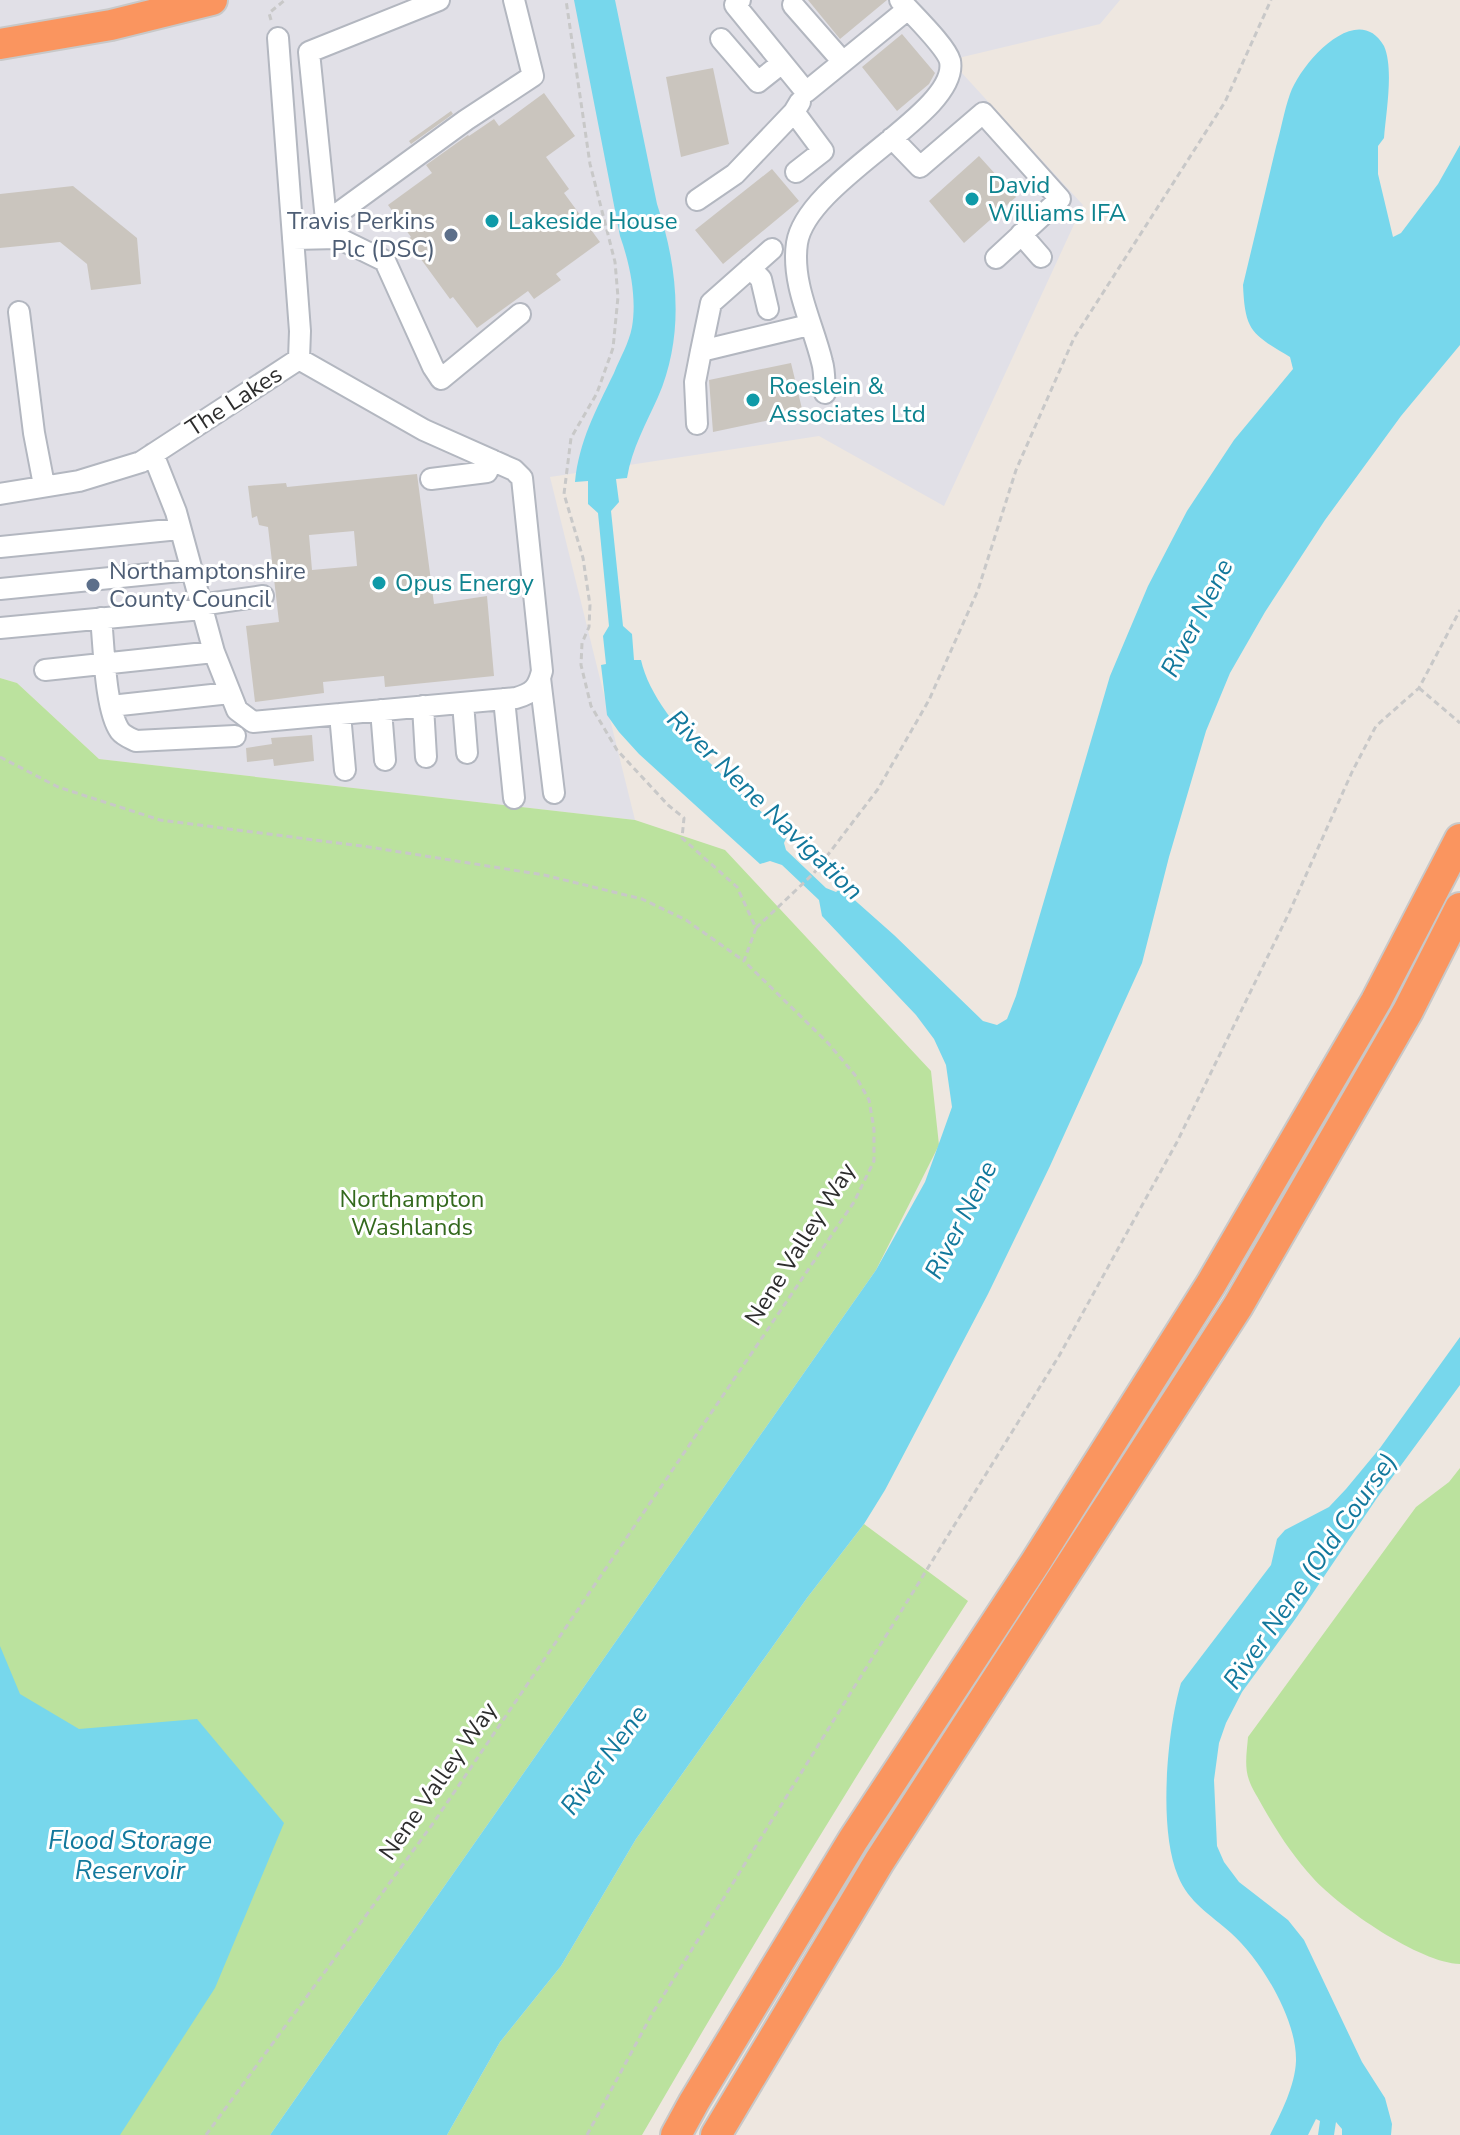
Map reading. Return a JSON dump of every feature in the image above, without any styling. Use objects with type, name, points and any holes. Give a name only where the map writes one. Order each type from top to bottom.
[{"type":"highway","points":[[0,44],[111,25],[212,0]]},
{"type":"highway","points":[[676,2135],[853,1840],[1035,1563],[1219,1271],[1376,1001],[1460,839]]},
{"type":"highway","points":[[716,2135],[879,1862],[1238,1306],[1408,1011],[1460,908]]},
{"type":"street","points":[[439,0],[309,52],[327,230],[385,261],[441,379],[520,314]]},
{"type":"street","points":[[293,239],[327,230],[466,120],[533,76],[514,0]]},
{"type":"street","points":[[736,2],[806,92]]},
{"type":"street","points":[[697,200],[735,174],[794,112],[806,92],[904,4],[950,60],[949,82],[931,103],[831,190],[810,214],[797,242],[798,275],[809,325],[823,364],[825,393]]},
{"type":"street","points":[[793,5],[843,62]]},
{"type":"street","name":"The Lakes","points":[[0,494],[79,481],[141,462],[299,359],[300,331],[278,38]]},
{"type":"street","points":[[721,39],[758,82],[782,63]]},
{"type":"street","points":[[794,112],[823,151],[796,172]]},
{"type":"street","points":[[892,138],[920,167],[983,113],[1060,199],[996,258]]},
{"type":"street","points":[[1021,234],[1041,257]]},
{"type":"street","points":[[697,424],[695,382],[711,303],[772,249]]},
{"type":"street","points":[[750,268],[761,279],[768,309]]},
{"type":"street","points":[[19,312],[34,433],[44,485]]},
{"type":"street","points":[[701,351],[809,325]]},
{"type":"street","points":[[153,454],[176,512],[214,652],[237,710],[253,722],[504,699],[531,693],[542,671],[522,478],[514,470],[424,430],[299,359]]},
{"type":"street","points":[[431,479],[487,472],[492,460]]},
{"type":"street","points":[[0,547],[179,529]]},
{"type":"street","points":[[0,589],[190,570]]},
{"type":"street","points":[[0,628],[201,607],[263,596]]},
{"type":"street","points":[[101,618],[111,706],[118,729],[136,741],[235,736]]},
{"type":"street","points":[[45,670],[214,652]]},
{"type":"street","points":[[540,678],[554,793]]},
{"type":"street","points":[[111,706],[230,693]]},
{"type":"street","points":[[504,699],[514,798]]},
{"type":"street","points":[[463,703],[467,753]]},
{"type":"street","points":[[423,706],[426,757]]},
{"type":"street","points":[[381,710],[385,760]]},
{"type":"street","points":[[340,714],[345,770]]},
{"type":"path","points":[[278,38],[269,13],[285,0]]},
{"type":"path","points":[[566,0],[590,164],[615,262],[618,297],[613,348],[597,393],[571,438],[564,494],[583,558],[590,605],[581,665],[591,706],[617,750],[684,818],[682,838],[737,887],[756,928]]},
{"type":"path","points":[[744,961],[756,928],[814,873],[878,789],[929,700],[978,590],[1016,470],[1074,338],[1225,102],[1271,0]]},
{"type":"path","points":[[587,2135],[652,2014],[1059,1356],[1177,1142],[1376,726],[1419,688],[1460,610]]},
{"type":"path","points":[[1419,688],[1460,723]]},
{"type":"path","name":"Nene Valley Way","points":[[0,757],[58,787],[160,820],[369,847],[544,875],[642,899],[686,920],[744,961],[828,1043],[855,1075],[869,1100],[874,1129],[874,1161],[854,1202],[434,1822],[206,2135]]},
{"type":"shaded area","points":[[0,0],[1120,0],[1100,24],[950,60],[1083,205],[944,506],[819,436],[550,477],[635,820],[99,759],[17,683],[0,678]]},
{"type":"green space","name":"Northampton Washlands","points":[[0,678],[17,683],[99,759],[635,820],[725,850],[931,1071],[939,1145],[876,1270],[270,2135],[0,2135]]},
{"type":"green space","points":[[1460,1468],[1460,1964],[1443,1961],[1403,1944],[1361,1918],[1325,1890],[1274,1826],[1250,1783],[1246,1764],[1248,1737],[1416,1507],[1449,1482]]},
{"type":"green space","points":[[864,1524],[968,1601],[802,1866],[642,2135],[447,2135],[500,2042],[561,1966],[636,1839],[807,1598]]},
{"type":"water","name":"River Nene","points":[[574,0],[615,0],[674,276],[675,325],[667,373],[636,446],[627,478],[616,479],[619,502],[611,511],[623,626],[632,634],[634,660],[641,660],[649,684],[681,732],[787,836],[784,843],[786,850],[826,888],[836,892],[841,888],[983,1021],[997,1025],[1007,1019],[1016,996],[1110,676],[1148,586],[1187,511],[1234,440],[1293,369],[1290,357],[1253,330],[1246,313],[1243,285],[1290,94],[1318,52],[1346,32],[1360,29],[1373,34],[1384,46],[1387,55],[1388,91],[1384,138],[1378,146],[1378,174],[1393,237],[1401,233],[1438,184],[1460,145],[1460,345],[1401,416],[1325,520],[1265,612],[1230,673],[1206,731],[1142,963],[988,1294],[864,1524],[807,1598],[636,1839],[561,1966],[500,2042],[447,2135],[270,2135],[876,1270],[925,1182],[952,1107],[946,1065],[934,1039],[916,1015],[822,916],[819,900],[782,865],[770,861],[760,864],[639,754],[607,715],[601,665],[606,664],[603,636],[609,626],[598,513],[588,504],[588,481],[575,482],[589,426],[629,339],[634,304],[630,269],[620,236]]},
{"type":"water","name":"River Nene (Old Course)","points":[[1460,1337],[1460,1385],[1242,1692],[1219,1743],[1214,1780],[1217,1846],[1224,1862],[1239,1882],[1288,1920],[1304,1940],[1362,2062],[1385,2098],[1392,2124],[1391,2135],[1342,2135],[1342,2129],[1336,2122],[1334,2135],[1318,2135],[1320,2121],[1316,2119],[1308,2135],[1270,2135],[1293,2080],[1295,2045],[1284,2009],[1254,1958],[1194,1901],[1178,1876],[1168,1833],[1166,1807],[1176,1703],[1181,1683],[1271,1565],[1277,1539],[1285,1530],[1329,1507],[1346,1489],[1380,1448]]},
{"type":"water","name":"Flood Storage Reservoir","points":[[0,1646],[20,1694],[79,1729],[197,1719],[284,1823],[215,1988],[120,2135],[0,2135]]},
{"type":"building","points":[[808,0],[887,0],[840,39]]},
{"type":"building","points":[[902,34],[935,73],[929,84],[897,111],[862,67]]},
{"type":"building","points":[[713,68],[729,144],[681,157],[666,77]]},
{"type":"building","name":"Lakeside House","points":[[544,93],[575,136],[546,157],[569,189],[564,193],[600,242],[556,274],[561,280],[534,299],[528,291],[477,328],[453,297],[450,299],[407,240],[411,237],[388,205],[432,173],[426,165],[494,119],[499,126]]},
{"type":"building","points":[[451,111],[453,114],[411,144],[409,141]]},
{"type":"building","name":"David Williams IFA","points":[[979,156],[1016,197],[964,243],[929,201]]},
{"type":"building","points":[[772,169],[799,201],[723,264],[695,230]]},
{"type":"building","points":[[73,186],[137,238],[141,284],[91,290],[87,264],[60,242],[0,248],[0,194]]},
{"type":"building","name":"Roeslein & Associates Ltd","points":[[791,363],[803,413],[713,432],[709,380]]},
{"type":"building","name":"Opus Energy","points":[[417,474],[434,604],[487,596],[494,676],[385,687],[384,676],[323,682],[324,693],[255,702],[246,626],[279,622],[268,527],[259,525],[257,516],[252,518],[248,486],[286,483],[287,487]],"holes":[[[354,531],[357,566],[312,570],[309,535]]]},
{"type":"building","points":[[312,735],[314,761],[274,766],[273,759],[247,762],[246,748],[272,744],[271,738]]},
{"type":"place","name":"David Williams IFA","points":[[972,199]]},
{"type":"place","name":"Lakeside House","points":[[492,221]]},
{"type":"place","name":"Travis Perkins Plc (DSC)","points":[[451,235]]},
{"type":"place","name":"Roeslein & Associates Ltd","points":[[753,400]]},
{"type":"place","name":"Opus Energy","points":[[379,583]]},
{"type":"place","name":"Northamptonshire County Council","points":[[93,585]]},
{"type":"water label","name":"River Nene Navigation","points":[[765,805]]}]
